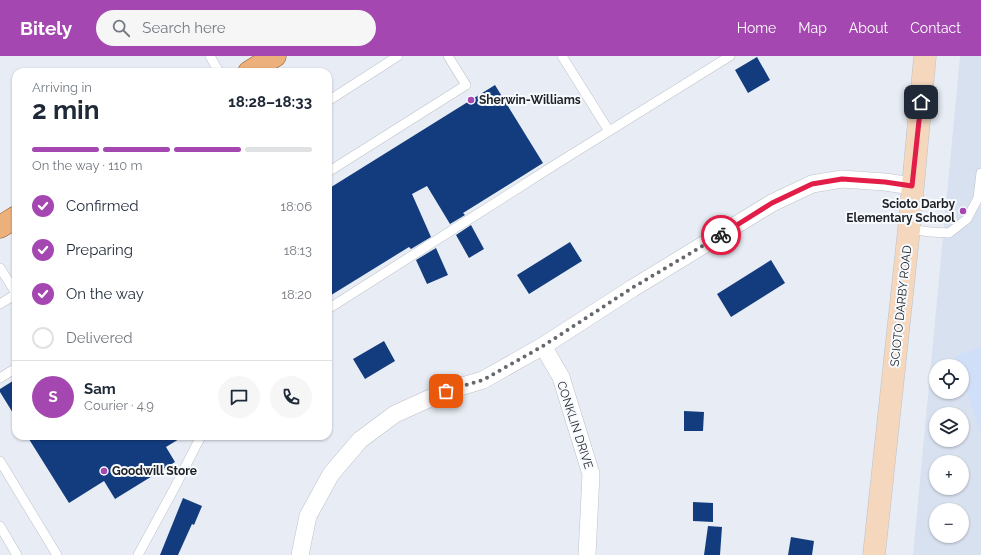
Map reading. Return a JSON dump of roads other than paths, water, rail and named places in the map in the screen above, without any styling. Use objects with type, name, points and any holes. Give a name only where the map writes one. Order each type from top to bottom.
[{"type":"main road","points":[[256,68],[275,56]]},
{"type":"main road","name":"SCIOTO DARBY ROAD","points":[[874,555],[909,229],[925,56]]},
{"type":"main road","points":[[0,227],[12,220]]},
{"type":"street","points":[[300,555],[308,516],[331,474],[360,440],[395,414],[446,391],[483,380],[543,346],[632,288],[772,203],[812,184],[842,179],[885,182],[912,186]]},
{"type":"street","name":"CONKLIN DRIVE","points":[[543,346],[560,377],[591,474],[587,555]]},
{"type":"lane","points":[[210,56],[217,68]]},
{"type":"lane","points":[[332,98],[398,56]]},
{"type":"lane","points":[[332,169],[466,85],[448,56]]},
{"type":"lane","points":[[562,56],[609,131]]},
{"type":"lane","points":[[332,306],[730,56]]},
{"type":"lane","points":[[909,229],[949,233],[961,224],[966,219],[978,198],[981,173]]},
{"type":"lane","points":[[0,268],[12,288]]},
{"type":"lane","points":[[0,304],[12,296]]},
{"type":"lane","points":[[0,378],[12,370]]},
{"type":"lane","points":[[138,555],[199,440]]},
{"type":"lane","points":[[0,461],[57,555]]},
{"type":"lane","points":[[0,526],[17,555]]},
{"type":"place","name":"Sherwin-Williams","points":[[471,100]]},
{"type":"place","name":"Scioto Darby Elementary School","points":[[963,211]]},
{"type":"place","name":"Goodwill Store","points":[[104,471]]}]
